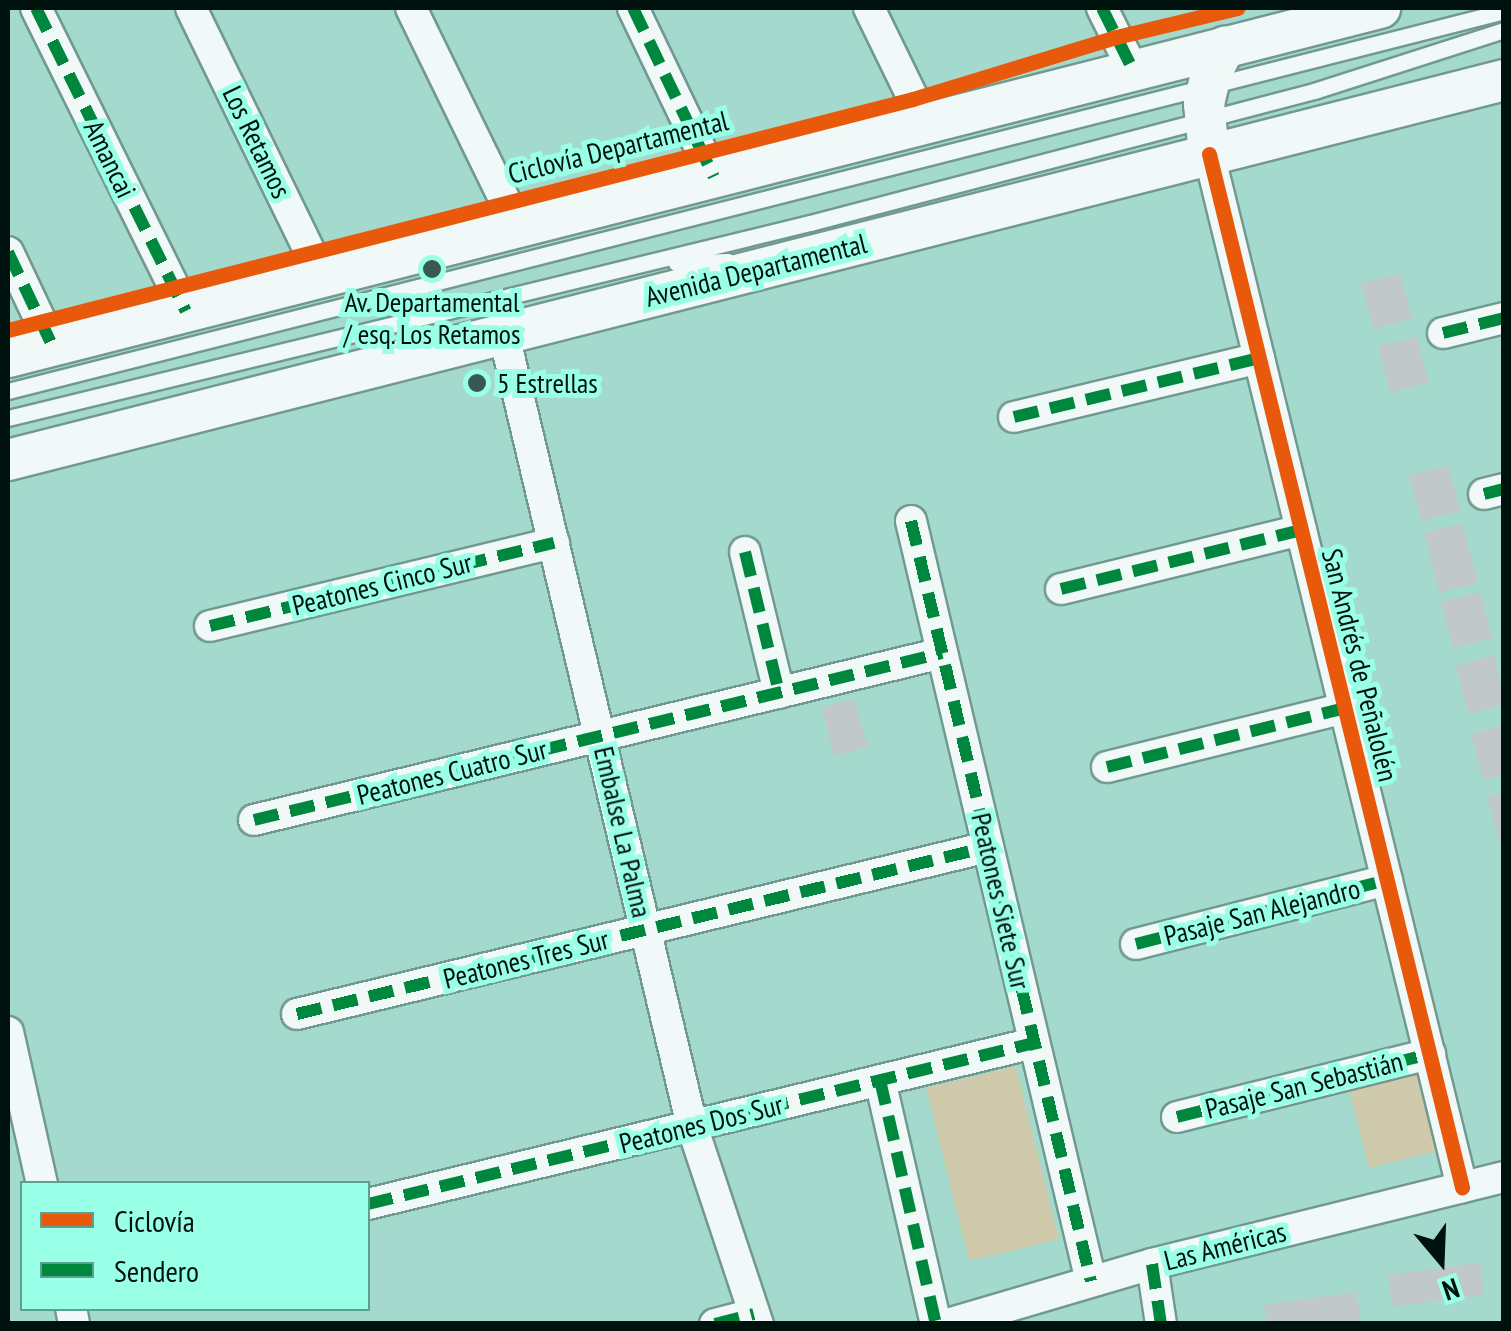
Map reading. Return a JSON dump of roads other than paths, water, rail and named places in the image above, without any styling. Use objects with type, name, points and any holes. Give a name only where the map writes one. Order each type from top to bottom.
[{"type":"main road","points":[[8,357],[60,359],[186,311],[1225,47],[1325,14],[1380,8]]},
{"type":"main road","points":[[1206,120],[1225,47]]},
{"type":"main road","name":"Avenida Departamental","points":[[8,460],[809,256],[1206,120],[1504,80]]},
{"type":"street","name":"Amancai","points":[[36,8],[186,311]]},
{"type":"street","name":"Los Retamos","points":[[192,8],[322,276]]},
{"type":"street","points":[[411,8],[518,226]]},
{"type":"street","points":[[634,8],[714,177]]},
{"type":"street","points":[[869,8],[925,123]]},
{"type":"street","points":[[1102,8],[1133,70]]},
{"type":"street","name":"San Andrés de Peñalolén","points":[[1206,120],[1258,358],[1462,1187]]},
{"type":"street","points":[[8,252],[60,359]]},
{"type":"street","points":[[1442,333],[1504,318]]},
{"type":"street","name":"Embalse La Palma","points":[[504,335],[692,1126],[756,1319]]},
{"type":"street","points":[[1014,417],[1258,358]]},
{"type":"street","name":"Peatones Siete Sur","points":[[911,521],[1090,1281]]},
{"type":"street","points":[[1061,590],[1301,530]]},
{"type":"street","name":"Peatones Cinco Sur","points":[[210,626],[554,542]]},
{"type":"street","points":[[745,552],[779,692]]},
{"type":"street","name":"Peatones Cuatro Sur","points":[[254,820],[942,653]]},
{"type":"street","points":[[1107,767],[1345,708]]},
{"type":"street","name":"Peatones Tres Sur","points":[[297,1014],[988,847]]},
{"type":"street","name":"Pasaje San Alejandro","points":[[1136,944],[1387,880]]},
{"type":"street","points":[[8,1032],[41,1181]]},
{"type":"street","name":"Peatones Dos Sur","points":[[370,1204],[1034,1043]]},
{"type":"street","name":"Pasaje San Sebastián","points":[[1178,1117],[1430,1054]]},
{"type":"street","points":[[880,1080],[936,1324]]},
{"type":"street","name":"Las Américas","points":[[948,1324],[1152,1264],[1504,1177]]},
{"type":"street","points":[[1152,1264],[1161,1324]]},
{"type":"street","points":[[714,1324],[756,1319]]},
{"type":"lane","points":[[8,382],[60,359],[1206,120],[1504,10]]},
{"type":"lane","points":[[8,418],[637,265],[1206,120],[1314,91],[1504,30]]},
{"type":"lane","points":[[637,265],[809,256]]},
{"type":"lane","points":[[8,391],[60,359]]},
{"type":"place","name":"Av. Departamental / esq. Los Retamos","points":[[432,269]]},
{"type":"place","name":"5 Estrellas","points":[[477,383]]}]
